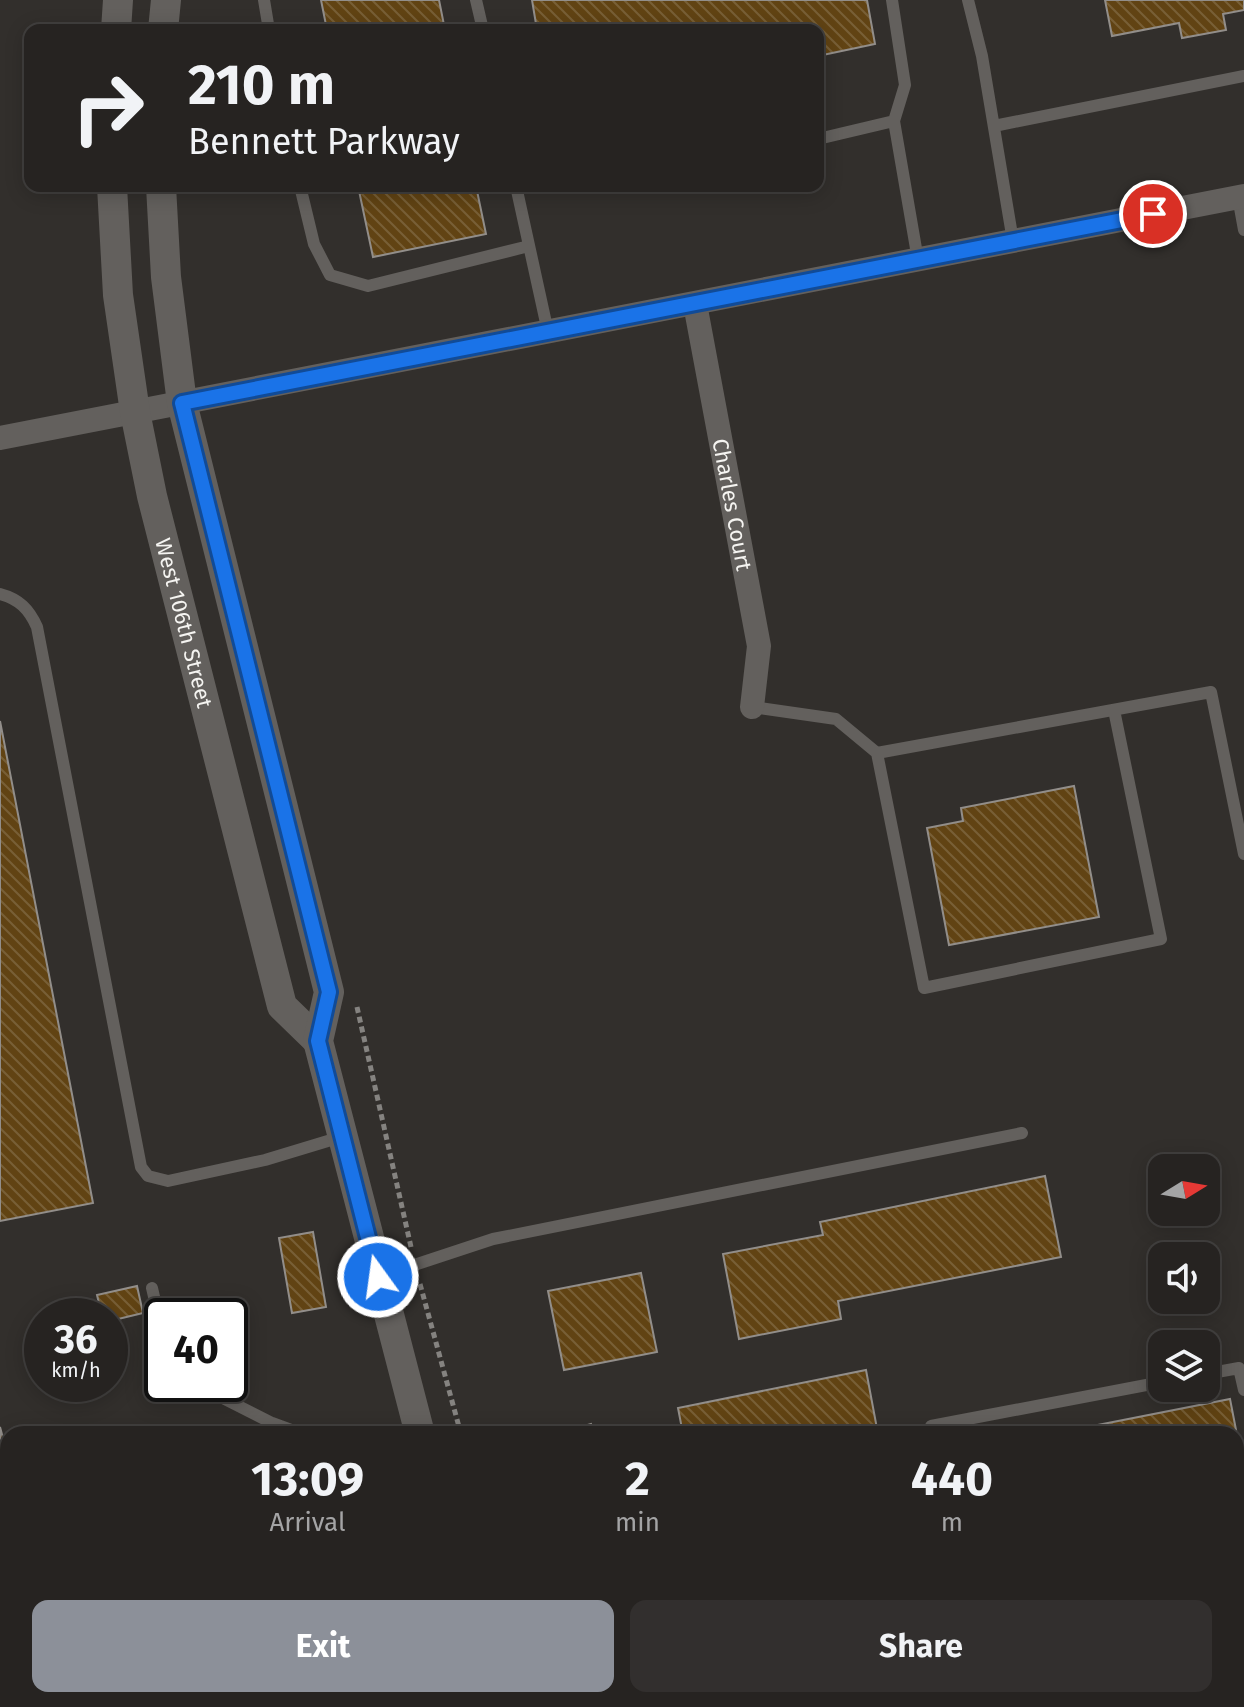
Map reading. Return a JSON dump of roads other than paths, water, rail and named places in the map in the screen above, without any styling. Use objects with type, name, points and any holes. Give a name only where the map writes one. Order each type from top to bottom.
[{"type":"street","points":[[116,24],[118,0]]},
{"type":"street","points":[[164,24],[166,0]]},
{"type":"street","name":"West 106th Street","points":[[112,192],[118,295],[135,412],[152,496],[282,1006],[318,1041]]},
{"type":"street","points":[[161,192],[167,291],[182,403],[329,992],[318,1041],[418,1426]]},
{"type":"street","points":[[0,438],[1241,196]]},
{"type":"street","name":"Charles Court","points":[[695,304],[759,646],[752,707]]},
{"type":"lane","points":[[264,0],[268,24]]},
{"type":"lane","points":[[476,0],[482,24]]},
{"type":"lane","points":[[892,0],[905,85],[894,121],[918,260]]},
{"type":"lane","points":[[968,0],[994,126],[1013,241]]},
{"type":"lane","points":[[994,126],[1244,76]]},
{"type":"lane","points":[[824,138],[894,121]]},
{"type":"lane","points":[[301,192],[314,244],[330,275],[368,286],[529,246]]},
{"type":"lane","points":[[517,192],[548,332]]},
{"type":"lane","points":[[1241,196],[1244,230]]},
{"type":"lane","points":[[0,594],[22,605],[32,615],[37,627],[141,1167],[148,1176],[168,1181],[265,1160],[342,1137]]},
{"type":"lane","points":[[877,753],[1211,692],[1244,854]]},
{"type":"lane","points":[[752,707],[836,719],[877,753],[924,988],[1161,939],[1114,710]]},
{"type":"lane","points":[[378,1277],[493,1239],[1022,1133]]},
{"type":"lane","points":[[152,1288],[154,1298]]},
{"type":"lane","points":[[1220,1371],[1239,1368],[1244,1390]]},
{"type":"lane","points":[[931,1426],[1148,1385]]},
{"type":"lane","points":[[231,1402],[280,1426]]}]
